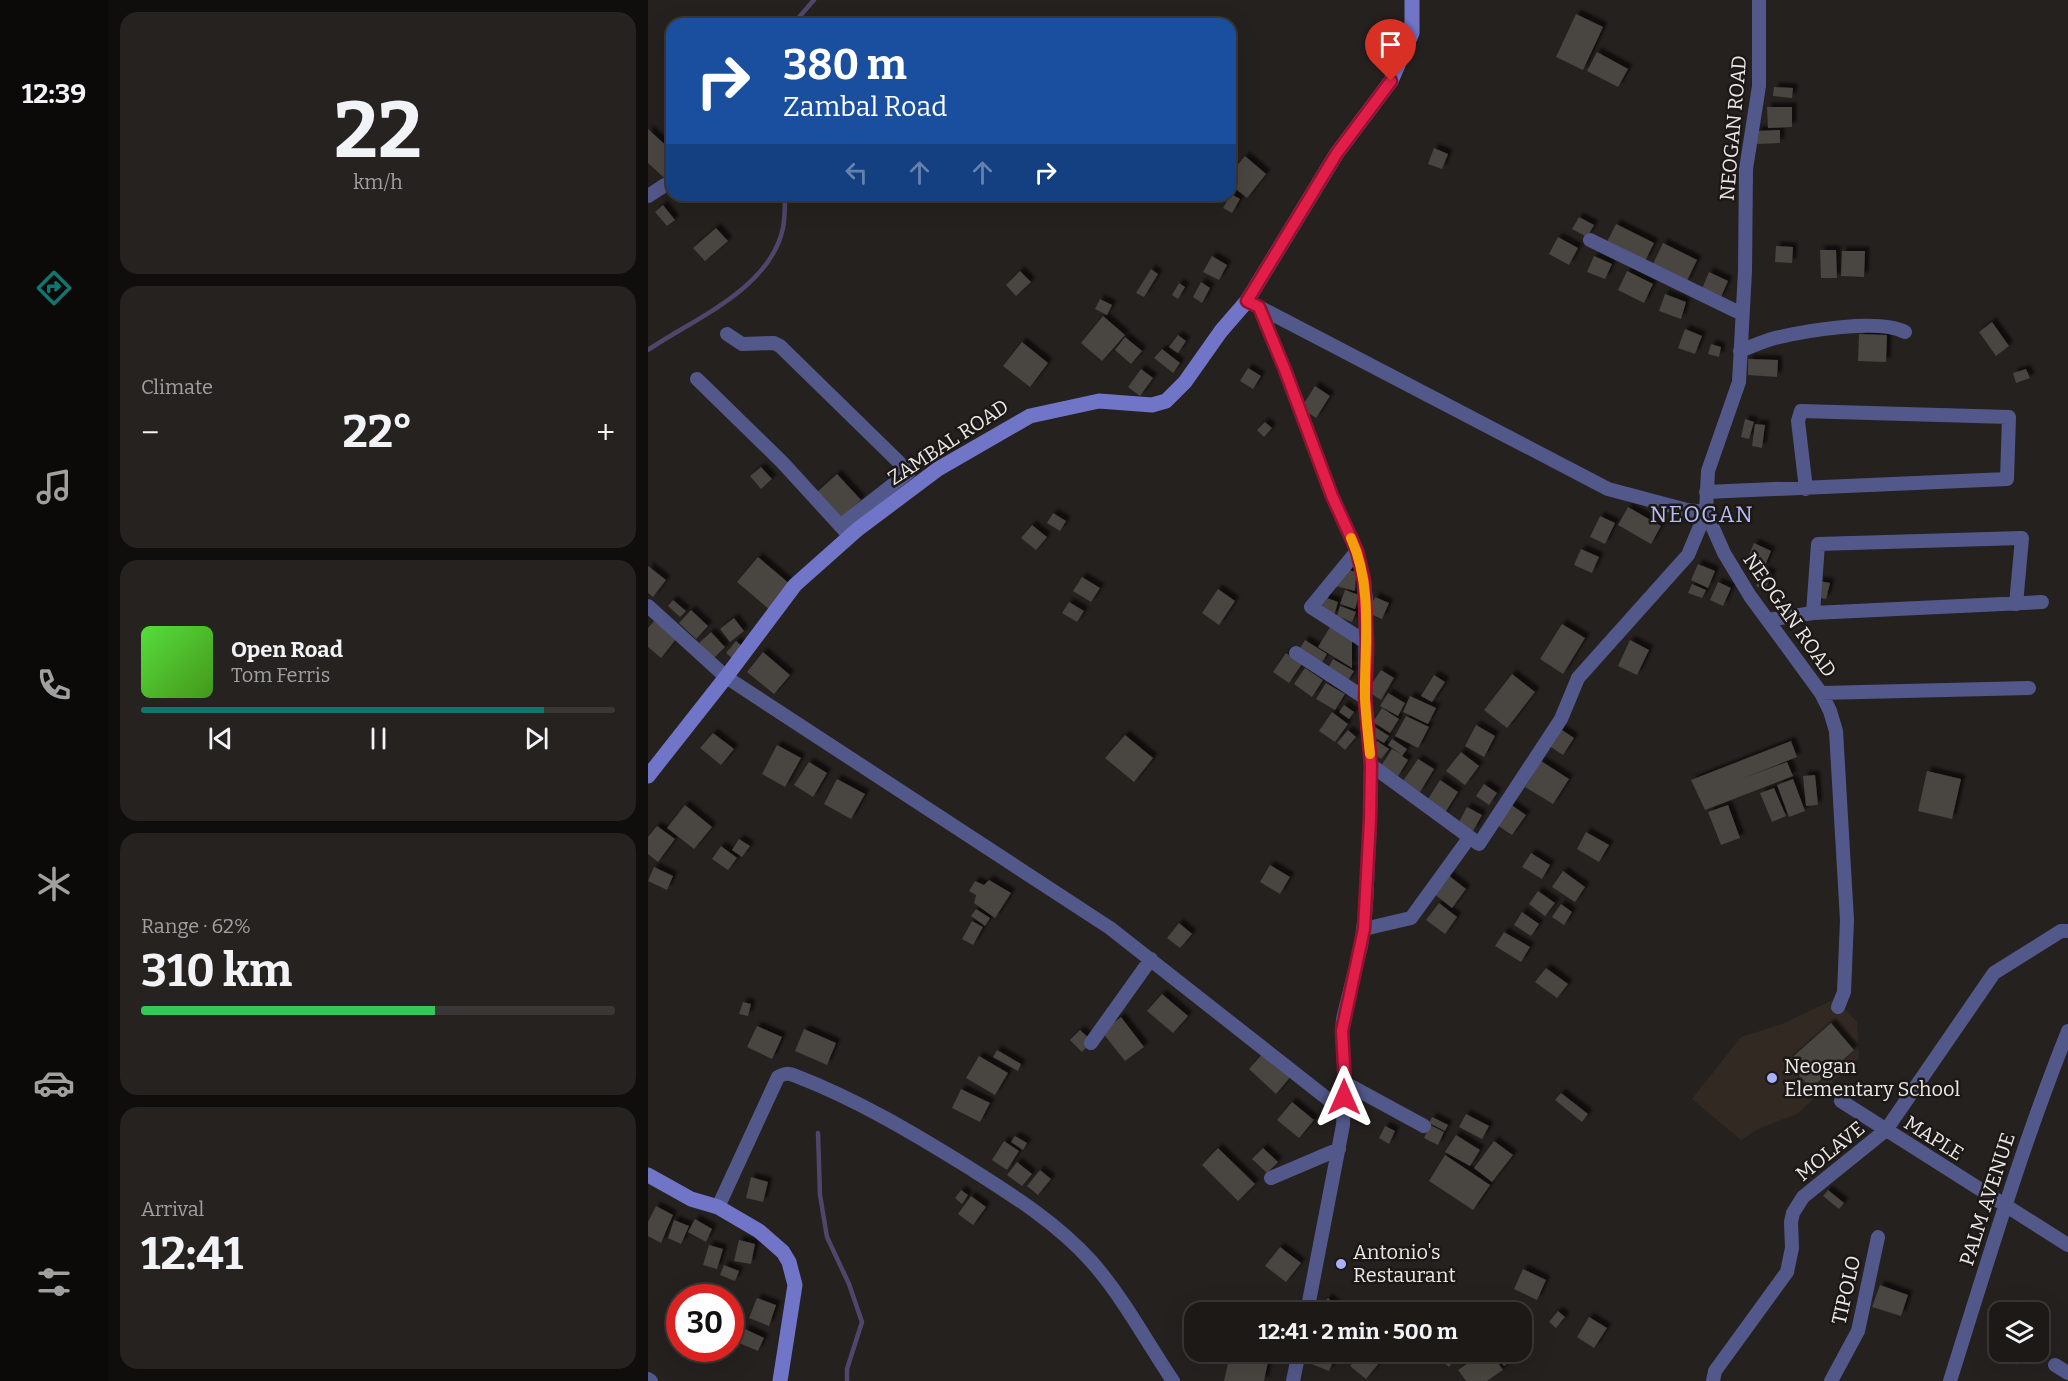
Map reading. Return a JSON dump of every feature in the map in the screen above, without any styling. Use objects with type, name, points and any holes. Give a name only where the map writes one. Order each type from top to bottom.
[{"type":"street","name":"ZAMBAL ROAD","points":[[648,776],[795,585],[845,530],[938,469],[1030,416],[1099,401],[1152,405],[1166,401],[1185,382],[1221,331],[1253,304],[1337,153],[1391,81],[1412,33],[1412,0]]},
{"type":"street","name":"NEOGAN ROAD","points":[[1759,0],[1759,86],[1746,169],[1745,271],[1739,382],[1708,471],[1706,512],[1734,572],[1821,693],[1836,731],[1847,920],[1844,992],[1838,1007]]},
{"type":"street","points":[[648,196],[665,185]]},
{"type":"street","points":[[1590,240],[1742,314]]},
{"type":"street","points":[[1253,304],[1608,489],[1687,510],[1706,512],[1688,555],[1578,678],[1561,718],[1479,844],[1371,765]]},
{"type":"street","points":[[1253,304],[1285,370],[1332,496],[1357,551],[1364,581],[1367,643],[1365,698],[1371,765],[1364,929],[1343,1019],[1345,1083],[1343,1125],[1309,1302]]},
{"type":"street","points":[[1740,351],[1774,338],[1835,328],[1894,326],[1905,332]]},
{"type":"street","points":[[698,379],[782,462],[845,530],[909,472],[780,346],[774,343],[742,344],[727,334]]},
{"type":"street","points":[[1706,492],[1806,489],[2007,479],[2008,417],[1801,411],[1798,421],[1806,489]]},
{"type":"street","points":[[1813,613],[1818,544],[2022,538],[2016,604]]},
{"type":"street","points":[[1357,551],[1311,607],[1367,643]]},
{"type":"street","points":[[1768,620],[1813,613],[2042,602]]},
{"type":"street","points":[[648,606],[726,677],[1110,928],[1343,1111]]},
{"type":"street","points":[[1296,654],[1365,698]]},
{"type":"street","points":[[1821,693],[2029,688]]},
{"type":"street","points":[[1364,929],[1411,918],[1469,838]]},
{"type":"street","name":"MOLAVE","points":[[1713,1381],[1715,1371],[1787,1272],[1792,1248],[1791,1222],[1793,1213],[1803,1197],[1886,1130],[1994,973],[2061,931],[2068,931]]},
{"type":"street","points":[[1091,1043],[1151,959]]},
{"type":"street","name":"PALM AVENUE","points":[[1950,1381],[2005,1205],[2045,1089],[2068,1031]]},
{"type":"street","points":[[718,1207],[778,1077],[783,1074],[796,1076],[851,1099],[909,1130],[1019,1199],[1046,1219],[1074,1243],[1105,1279],[1173,1381]]},
{"type":"street","points":[[1345,1083],[1424,1126]]},
{"type":"street","name":"MAPLE","points":[[1841,1101],[2068,1245]]},
{"type":"street","points":[[1271,1178],[1339,1149]]},
{"type":"street","points":[[648,1175],[692,1199],[718,1207],[759,1231],[783,1252],[789,1262],[795,1285],[780,1381]]},
{"type":"street","name":"TIPOLO","points":[[1831,1381],[1858,1331],[1878,1238]]},
{"type":"street","points":[[1293,1381],[1297,1362]]},
{"type":"street","points":[[2055,1365],[2068,1373]]},
{"type":"shaded area","name":"Neogan Elementary School","points":[[1835,999],[1857,1022],[1859,1058],[1797,1114],[1758,1129],[1741,1140],[1692,1099],[1741,1037],[1782,1024]]},
{"type":"building","points":[[1576,14],[1603,27],[1583,70],[1556,57]]},
{"type":"building","points":[[1597,52],[1628,69],[1618,87],[1587,71]]},
{"type":"building","points":[[1774,87],[1793,88],[1792,98],[1773,96]]},
{"type":"building","points":[[1767,107],[1792,107],[1792,127],[1768,128]]},
{"type":"building","points":[[648,129],[666,146],[666,180],[648,163]]},
{"type":"building","points":[[1780,130],[1780,143],[1757,144],[1756,131]]},
{"type":"building","points":[[1434,148],[1448,154],[1442,169],[1428,164]]},
{"type":"building","points":[[1245,156],[1266,174],[1247,198],[1236,189],[1236,167]]},
{"type":"building","points":[[1236,197],[1240,199],[1232,213],[1223,208],[1227,201],[1236,201]]},
{"type":"building","points":[[663,205],[675,220],[667,226],[655,212]]},
{"type":"building","points":[[1579,217],[1594,225],[1587,237],[1572,229]]},
{"type":"building","points":[[1616,224],[1654,243],[1645,261],[1607,242]]},
{"type":"building","points":[[716,228],[728,241],[705,261],[693,248]]},
{"type":"building","points":[[1558,237],[1578,248],[1569,265],[1549,254]]},
{"type":"building","points":[[1663,243],[1697,260],[1686,283],[1652,266]]},
{"type":"building","points":[[1776,246],[1793,247],[1792,263],[1775,262]]},
{"type":"building","points":[[1820,250],[1836,250],[1837,278],[1821,278]]},
{"type":"building","points":[[1842,251],[1865,251],[1864,277],[1841,276]]},
{"type":"building","points":[[1212,256],[1227,265],[1219,280],[1203,272]]},
{"type":"building","points":[[1594,256],[1612,264],[1605,279],[1587,272]]},
{"type":"building","points":[[1151,269],[1158,274],[1144,297],[1136,293]]},
{"type":"building","points":[[1020,271],[1031,282],[1016,296],[1006,285]]},
{"type":"building","points":[[1627,271],[1653,284],[1644,303],[1618,290]]},
{"type":"building","points":[[1709,272],[1728,281],[1720,299],[1701,291]]},
{"type":"building","points":[[1201,282],[1210,288],[1202,303],[1193,297]]},
{"type":"building","points":[[1179,283],[1185,287],[1178,299],[1172,295]]},
{"type":"building","points":[[1665,294],[1686,302],[1681,319],[1659,311]]},
{"type":"building","points":[[1100,299],[1112,305],[1107,315],[1095,309]]},
{"type":"building","points":[[1103,316],[1125,335],[1102,361],[1081,343]]},
{"type":"building","points":[[1992,322],[2009,346],[1996,356],[1979,332]]},
{"type":"building","points":[[1685,329],[1702,336],[1695,354],[1678,348]]},
{"type":"building","points":[[1859,334],[1887,335],[1886,362],[1858,361]]},
{"type":"building","points":[[1178,335],[1186,341],[1178,353],[1169,347]]},
{"type":"building","points":[[1125,337],[1142,351],[1131,364],[1115,350]]},
{"type":"building","points":[[1022,342],[1048,363],[1030,387],[1003,366]]},
{"type":"building","points":[[1711,344],[1721,347],[1719,357],[1708,354]]},
{"type":"building","points":[[1162,349],[1180,363],[1173,373],[1154,358]]},
{"type":"building","points":[[1748,359],[1778,360],[1777,377],[1748,375]]},
{"type":"building","points":[[1248,368],[1261,376],[1253,389],[1240,381]]},
{"type":"building","points":[[1141,369],[1153,378],[1140,396],[1128,387]]},
{"type":"building","points":[[2026,369],[2030,378],[2016,383],[2013,373]]},
{"type":"building","points":[[1315,386],[1330,396],[1316,418],[1301,408]]},
{"type":"building","points":[[1745,419],[1754,422],[1749,439],[1741,437]]},
{"type":"building","points":[[1265,422],[1272,428],[1264,437],[1257,430]]},
{"type":"building","points":[[1755,424],[1765,425],[1762,448],[1752,446]]},
{"type":"building","points":[[761,467],[772,479],[761,489],[750,476]]},
{"type":"building","points":[[837,474],[861,500],[839,520],[815,494]]},
{"type":"building","points":[[1628,507],[1661,526],[1651,544],[1618,525]]},
{"type":"building","points":[[1053,513],[1066,521],[1060,531],[1047,523]]},
{"type":"building","points":[[1600,516],[1615,523],[1605,544],[1590,537]]},
{"type":"building","points":[[1032,525],[1047,537],[1036,550],[1021,538]]},
{"type":"building","points":[[1754,543],[1771,551],[1764,568],[1747,560]]},
{"type":"building","points":[[1581,549],[1599,557],[1592,573],[1574,565]]},
{"type":"building","points":[[758,557],[791,585],[770,610],[737,582]]},
{"type":"building","points":[[1698,564],[1715,571],[1708,588],[1691,580]]},
{"type":"building","points":[[648,566],[666,580],[653,597],[648,593]]},
{"type":"building","points":[[1345,569],[1356,572],[1355,591],[1336,586]]},
{"type":"building","points":[[1764,570],[1772,574],[1765,590],[1756,586]]},
{"type":"building","points":[[1082,577],[1100,588],[1091,602],[1073,591]]},
{"type":"building","points":[[1819,581],[1830,583],[1826,599],[1816,597]]},
{"type":"building","points":[[1718,582],[1731,588],[1723,606],[1710,600]]},
{"type":"building","points":[[1692,584],[1706,590],[1702,598],[1688,593]]},
{"type":"building","points":[[1218,589],[1235,601],[1219,625],[1202,613]]},
{"type":"building","points":[[1345,590],[1359,595],[1355,609],[1340,604]]},
{"type":"building","points":[[1324,597],[1338,602],[1334,616],[1319,611]]},
{"type":"building","points":[[1375,597],[1389,603],[1382,619],[1368,613]]},
{"type":"building","points":[[673,600],[686,611],[680,617],[668,606]]},
{"type":"building","points":[[1069,602],[1084,611],[1077,622],[1062,613]]},
{"type":"building","points":[[1340,606],[1356,612],[1352,622],[1337,616]]},
{"type":"building","points":[[691,610],[708,626],[696,639],[679,623]]},
{"type":"building","points":[[734,618],[744,631],[730,642],[720,629]]},
{"type":"building","points":[[655,620],[677,638],[661,658],[648,647],[648,628]]},
{"type":"building","points":[[1332,624],[1352,638],[1352,668],[1318,647]]},
{"type":"building","points":[[1562,624],[1585,638],[1563,674],[1540,659]]},
{"type":"building","points":[[711,632],[725,647],[714,658],[699,643]]},
{"type":"building","points":[[1305,640],[1327,654],[1321,664],[1299,650]]},
{"type":"building","points":[[1630,640],[1649,650],[1637,675],[1618,666]]},
{"type":"building","points":[[736,641],[743,647],[733,659],[726,653]]},
{"type":"building","points":[[763,652],[790,675],[774,694],[747,672]]},
{"type":"building","points":[[1286,653],[1302,664],[1289,683],[1273,672]]},
{"type":"building","points":[[1333,659],[1354,671],[1347,682],[1327,670]]},
{"type":"building","points":[[1305,668],[1323,680],[1312,697],[1294,684]]},
{"type":"building","points":[[1381,670],[1394,678],[1381,700],[1367,691]]},
{"type":"building","points":[[1512,674],[1535,692],[1507,728],[1484,710]]},
{"type":"building","points":[[1434,675],[1445,682],[1432,702],[1421,696]]},
{"type":"building","points":[[1326,683],[1345,694],[1335,710],[1316,699]]},
{"type":"building","points":[[1388,693],[1405,703],[1398,716],[1380,706]]},
{"type":"building","points":[[1410,696],[1436,708],[1428,724],[1403,712]]},
{"type":"building","points":[[1344,705],[1354,712],[1349,719],[1339,712]]},
{"type":"building","points":[[1382,708],[1399,719],[1390,733],[1373,722]]},
{"type":"building","points":[[1332,712],[1348,724],[1335,742],[1319,731]]},
{"type":"building","points":[[1406,716],[1429,727],[1418,748],[1395,736]]},
{"type":"building","points":[[1476,725],[1495,736],[1484,757],[1465,746]]},
{"type":"building","points":[[1375,727],[1389,736],[1384,743],[1370,735]]},
{"type":"building","points":[[1559,728],[1574,738],[1563,755],[1548,745]]},
{"type":"building","points":[[1348,730],[1356,737],[1345,750],[1337,743]]},
{"type":"building","points":[[713,733],[734,749],[721,765],[700,748]]},
{"type":"building","points":[[1125,735],[1153,758],[1134,782],[1105,758]]},
{"type":"building","points":[[1392,739],[1407,749],[1402,756],[1408,760],[1398,776],[1381,766],[1392,749],[1401,754],[1388,745]]},
{"type":"building","points":[[1377,741],[1389,749],[1381,759],[1370,751]]},
{"type":"building","points":[[1791,741],[1797,757],[1741,779],[1787,762],[1793,776],[1705,810],[1691,780]]},
{"type":"building","points":[[777,745],[801,758],[785,787],[762,774]]},
{"type":"building","points":[[1461,752],[1479,766],[1465,785],[1446,771]]},
{"type":"building","points":[[1418,759],[1434,769],[1420,792],[1403,781]]},
{"type":"building","points":[[1541,761],[1569,779],[1553,804],[1525,787]]},
{"type":"building","points":[[809,762],[827,773],[813,797],[794,785]]},
{"type":"building","points":[[1927,771],[1961,779],[1952,819],[1918,811]]},
{"type":"building","points":[[1815,775],[1818,805],[1806,806],[1803,776]]},
{"type":"building","points":[[837,779],[865,794],[851,819],[824,804]]},
{"type":"building","points":[[1793,779],[1805,811],[1789,817],[1777,785]]},
{"type":"building","points":[[1440,780],[1458,792],[1443,816],[1425,804]]},
{"type":"building","points":[[1484,784],[1497,793],[1489,805],[1476,796]]},
{"type":"building","points":[[1774,788],[1786,816],[1772,822],[1760,793]]},
{"type":"building","points":[[1510,804],[1526,815],[1512,835],[1497,825]]},
{"type":"building","points":[[685,805],[712,827],[694,849],[667,828]]},
{"type":"building","points":[[1728,805],[1740,838],[1721,845],[1708,812]]},
{"type":"building","points":[[1467,807],[1482,815],[1473,831],[1458,824]]},
{"type":"building","points":[[657,826],[675,839],[658,862],[648,854],[648,837]]},
{"type":"building","points":[[1586,832],[1609,845],[1599,862],[1577,849]]},
{"type":"building","points":[[739,839],[750,846],[742,857],[732,850]]},
{"type":"building","points":[[721,846],[737,858],[728,870],[712,859]]},
{"type":"building","points":[[1531,853],[1550,865],[1542,879],[1522,867]]},
{"type":"building","points":[[1270,865],[1290,877],[1280,894],[1260,882]]},
{"type":"building","points":[[654,867],[673,876],[667,890],[648,881]]},
{"type":"building","points":[[1563,871],[1585,887],[1575,902],[1552,887]]},
{"type":"building","points":[[1448,875],[1466,889],[1452,908],[1433,893]]},
{"type":"building","points":[[989,880],[1011,893],[995,918],[974,903],[976,895],[969,891],[975,881],[984,885]]},
{"type":"building","points":[[1538,891],[1555,903],[1545,916],[1529,904]]},
{"type":"building","points":[[1439,903],[1457,917],[1445,934],[1426,920]]},
{"type":"building","points":[[1561,904],[1572,912],[1564,925],[1552,917]]},
{"type":"building","points":[[976,909],[990,918],[985,926],[971,916]]},
{"type":"building","points":[[1522,912],[1539,924],[1531,936],[1514,925]]},
{"type":"building","points":[[972,921],[983,927],[973,945],[962,939]]},
{"type":"building","points":[[1179,923],[1192,934],[1180,948],[1167,938]]},
{"type":"building","points":[[1504,932],[1530,947],[1521,962],[1495,946]]},
{"type":"building","points":[[1546,968],[1568,984],[1557,998],[1535,982]]},
{"type":"building","points":[[1162,994],[1188,1016],[1173,1033],[1147,1011]]},
{"type":"building","points":[[743,1002],[751,1004],[748,1016],[739,1014]]},
{"type":"building","points":[[1121,1017],[1144,1047],[1125,1061],[1102,1032]]},
{"type":"building","points":[[1831,1023],[1854,1050],[1811,1088],[1787,1062]]},
{"type":"building","points":[[757,1026],[782,1037],[772,1059],[747,1047]]},
{"type":"building","points":[[804,1029],[836,1043],[827,1065],[795,1051]]},
{"type":"building","points":[[1080,1030],[1092,1041],[1082,1052],[1070,1040]]},
{"type":"building","points":[[997,1050],[1021,1064],[1018,1071],[993,1057]]},
{"type":"building","points":[[1265,1051],[1292,1075],[1276,1094],[1249,1069]]},
{"type":"building","points":[[979,1056],[1008,1073],[995,1095],[966,1078]]},
{"type":"building","points":[[961,1089],[990,1103],[980,1122],[952,1108]]},
{"type":"building","points":[[1561,1093],[1588,1114],[1582,1122],[1555,1100]]},
{"type":"building","points":[[1292,1102],[1314,1120],[1299,1138],[1277,1120]]},
{"type":"building","points":[[1466,1114],[1489,1126],[1482,1139],[1459,1127]]},
{"type":"building","points":[[1432,1117],[1448,1125],[1445,1131],[1429,1123]]},
{"type":"building","points":[[1430,1125],[1444,1132],[1438,1145],[1424,1138]]},
{"type":"building","points":[[1385,1126],[1395,1131],[1389,1144],[1379,1138]]},
{"type":"building","points":[[1456,1135],[1480,1150],[1470,1166],[1445,1152]]},
{"type":"building","points":[[1015,1136],[1027,1143],[1023,1150],[1011,1142]]},
{"type":"building","points":[[1004,1141],[1019,1151],[1007,1170],[992,1160]]},
{"type":"building","points":[[1494,1141],[1513,1155],[1492,1182],[1474,1168]]},
{"type":"building","points":[[1218,1148],[1255,1184],[1238,1201],[1202,1165]]},
{"type":"building","points":[[1263,1148],[1278,1162],[1267,1173],[1252,1159]]},
{"type":"building","points":[[1445,1155],[1490,1185],[1473,1210],[1429,1181]]},
{"type":"building","points":[[1017,1162],[1032,1174],[1022,1186],[1007,1175]]},
{"type":"building","points":[[1040,1170],[1051,1179],[1038,1195],[1027,1186]]},
{"type":"building","points":[[751,1177],[768,1182],[763,1202],[746,1198]]},
{"type":"building","points":[[961,1190],[968,1195],[962,1204],[955,1198]]},
{"type":"building","points":[[1828,1190],[1844,1203],[1839,1209],[1823,1196]]},
{"type":"building","points":[[971,1196],[986,1207],[973,1225],[958,1214]]},
{"type":"building","points":[[656,1206],[673,1215],[661,1243],[648,1236],[648,1222]]},
{"type":"building","points":[[695,1219],[712,1229],[706,1242],[688,1232]]},
{"type":"building","points":[[674,1220],[689,1226],[681,1244],[668,1238]]},
{"type":"building","points":[[739,1240],[755,1244],[751,1264],[734,1261]]},
{"type":"building","points":[[709,1245],[723,1249],[717,1269],[703,1265]]},
{"type":"building","points":[[1280,1247],[1301,1263],[1286,1282],[1265,1266]]},
{"type":"building","points":[[724,1265],[739,1271],[735,1281],[720,1275]]},
{"type":"building","points":[[1523,1269],[1546,1280],[1537,1300],[1514,1289]]},
{"type":"building","points":[[1880,1285],[1908,1295],[1901,1316],[1872,1307]]},
{"type":"building","points":[[757,1298],[776,1305],[769,1326],[749,1318]]},
{"type":"building","points":[[1558,1311],[1565,1317],[1556,1328],[1549,1322]]},
{"type":"building","points":[[1589,1317],[1607,1328],[1594,1348],[1577,1337]]},
{"type":"building","points":[[745,1329],[764,1338],[758,1351],[744,1345]]},
{"type":"building","points":[[1228,1362],[1268,1362],[1264,1381],[1224,1381]]},
{"type":"building","points":[[1309,1362],[1333,1362],[1329,1371]]},
{"type":"building","points":[[1353,1362],[1380,1362],[1366,1379],[1350,1366]]},
{"type":"building","points":[[1442,1362],[1453,1362],[1449,1367]]},
{"type":"building","points":[[1470,1362],[1497,1362],[1503,1370],[1487,1381],[1466,1381],[1458,1370]]},
{"type":"waterway","points":[[798,18],[814,0]]},
{"type":"waterway","points":[[648,350],[728,300],[763,268],[775,249],[783,228],[785,201]]},
{"type":"waterway","points":[[818,1133],[820,1195],[827,1237],[849,1284],[862,1322],[847,1369],[847,1381]]},
{"type":"slow traffic","points":[[1351,538],[1357,551],[1366,600],[1365,698],[1370,754]]},
{"type":"place","name":"Neogan Elementary School","points":[[1772,1078]]},
{"type":"place","name":"Antonio's Restaurant","points":[[1341,1264]]},
{"type":"district","name":"NEOGAN","points":[[1702,514]]},
{"type":"route","points":[[1344,1097],[1343,1019],[1364,929],[1370,820],[1371,765],[1365,698],[1367,643],[1364,581],[1357,551],[1332,496],[1259,307],[1247,301],[1337,153],[1391,81]]}]
